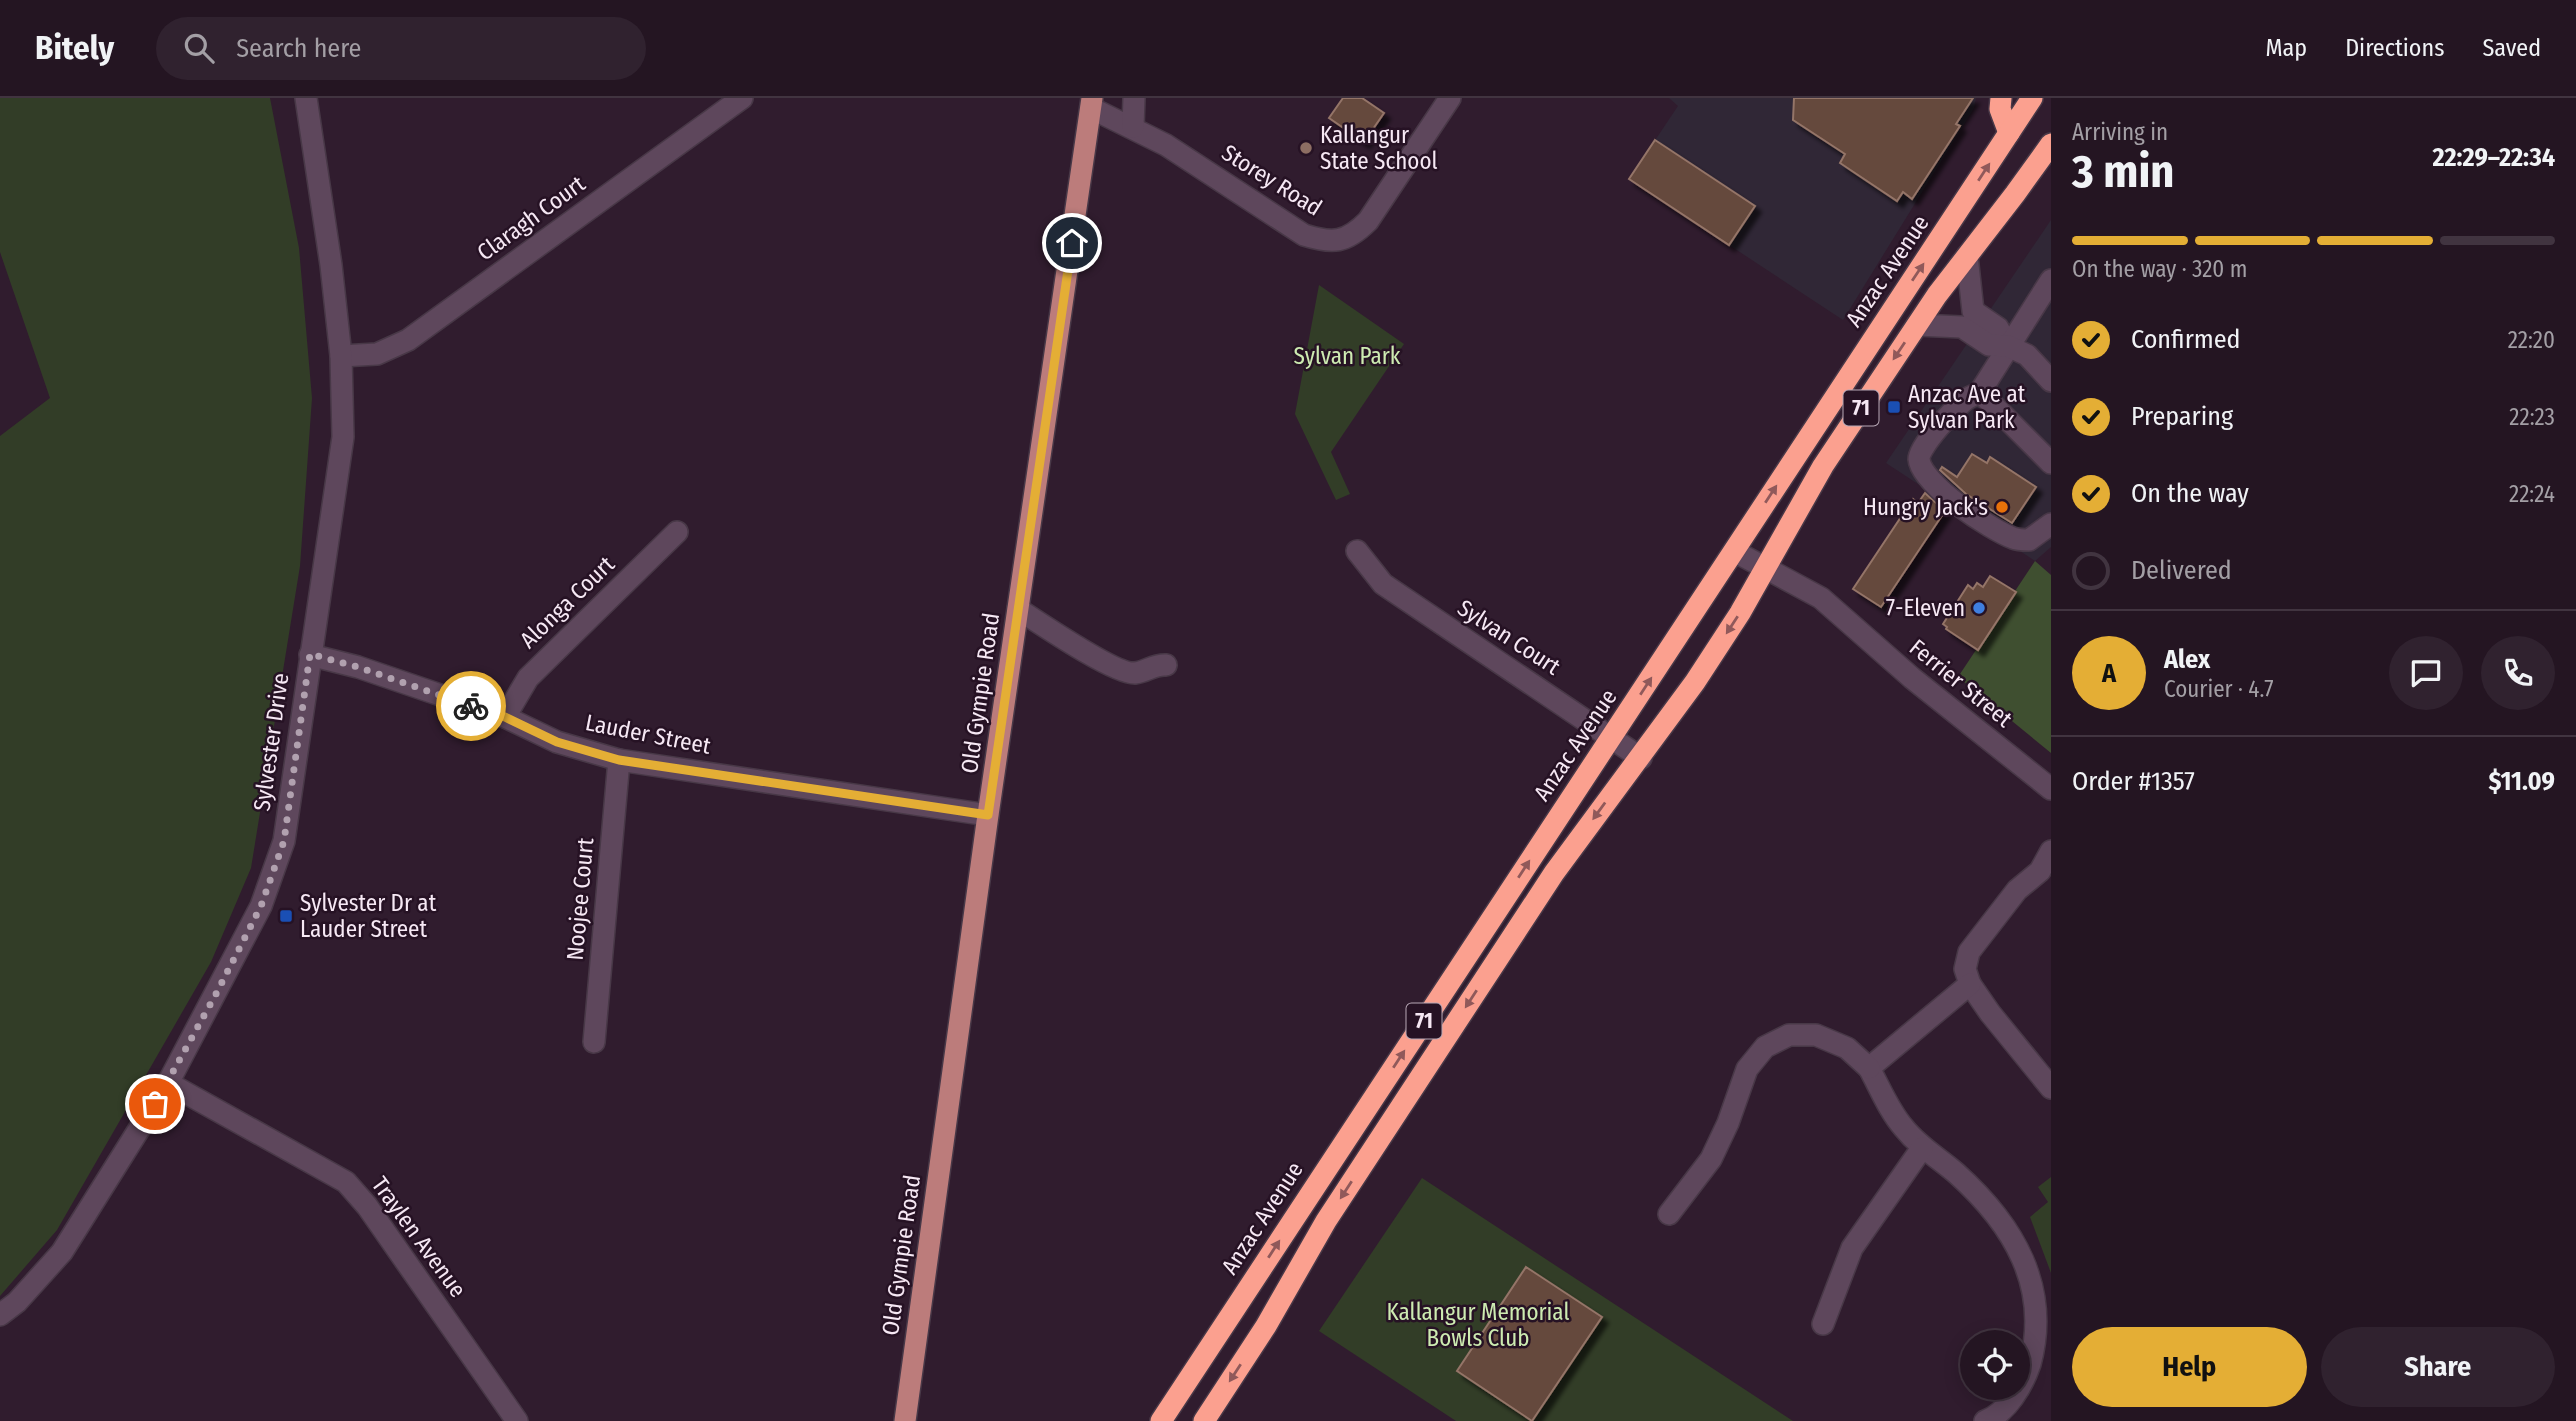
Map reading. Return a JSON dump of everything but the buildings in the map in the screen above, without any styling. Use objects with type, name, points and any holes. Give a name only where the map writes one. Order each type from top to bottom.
[{"type":"highway","points":[[2001,98],[2000,109],[2009,133]]},
{"type":"highway","name":"Anzac Avenue","points":[[1161,1421],[2032,98]]},
{"type":"highway","name":"71","points":[[1204,1421],[1266,1326],[1326,1221],[1540,895],[1695,682],[1740,613],[1822,466],[1917,325],[2051,144]]},
{"type":"highway","points":[[1236,1306],[1266,1326]]},
{"type":"main road","name":"Old Gympie Road","points":[[905,1421],[988,815],[1092,103]]},
{"type":"street","name":"Sylvester Drive","points":[[0,1315],[17,1302],[62,1252],[168,1083],[261,906],[284,841],[343,437],[341,356],[331,265],[306,98]]},
{"type":"street","name":"Claragh Court","points":[[341,356],[377,354],[408,340],[742,98]]},
{"type":"street","points":[[1133,127],[1134,98]]},
{"type":"street","name":"Storey Road","points":[[1092,103],[1187,158],[1304,234],[1320,240],[1339,241],[1356,233],[1368,221],[1450,98]]},
{"type":"street","points":[[1967,256],[1973,311],[1998,328],[2008,346]]},
{"type":"street","points":[[2051,280],[1980,392],[1966,399],[1928,441],[1920,452],[1919,460],[1923,471],[1935,485],[1975,516],[2014,539],[2029,540],[2051,524]]},
{"type":"street","points":[[1917,325],[1962,327],[1989,345],[2008,346],[2026,355],[2051,380]]},
{"type":"street","points":[[1980,392],[2051,463]]},
{"type":"street","name":"Alonga Court","points":[[505,717],[528,678],[677,532]]},
{"type":"street","name":"Sylvan Court","points":[[1357,551],[1383,584],[1641,758]]},
{"type":"street","name":"Ferrier Street","points":[[1734,551],[1821,598],[1912,678],[2051,789]]},
{"type":"street","points":[[1018,609],[1115,668],[1134,674],[1157,665],[1166,665]]},
{"type":"street","name":"Lauder Street","points":[[310,654],[358,667],[505,717],[557,742],[619,760],[988,815]]},
{"type":"street","name":"Noojee Court","points":[[594,1042],[619,760]]},
{"type":"street","points":[[2051,851],[2039,871],[2017,890],[1969,952],[1965,969],[1970,984],[1990,1013],[2051,1088]]},
{"type":"street","points":[[1869,1068],[1970,984]]},
{"type":"street","points":[[1668,1214],[1711,1159],[1728,1123],[1747,1069],[1765,1047],[1789,1035],[1816,1035],[1847,1048],[1869,1068],[1902,1127],[1922,1148],[1955,1172],[1999,1217],[2021,1249],[2034,1281],[2039,1319],[2036,1347],[2025,1378],[2008,1403],[1985,1421]]},
{"type":"street","name":"Traylen Avenue","points":[[168,1083],[346,1182],[367,1206],[517,1421]]},
{"type":"street","points":[[1823,1324],[1852,1248],[1922,1148]]},
{"type":"shaded area","points":[[1669,98],[1976,98],[1974,108],[1843,320],[1629,179],[1678,106]]},
{"type":"shaded area","points":[[2051,220],[2051,547],[2035,561],[1886,463]]},
{"type":"green space","points":[[0,98],[270,98],[299,248],[312,398],[300,566],[251,868],[211,962],[57,1230],[0,1296],[0,436],[50,398],[0,252]]},
{"type":"green space","name":"Sylvan Park","points":[[1319,285],[1404,344],[1331,452],[1350,494],[1336,500],[1295,414]]},
{"type":"green space","points":[[2035,561],[2051,575],[2051,753],[1958,677]]},
{"type":"green space","points":[[2051,1177],[2051,1273],[2030,1217],[2048,1202],[2038,1187]]},
{"type":"green space","name":"Kallangur Memorial Bowls Club","points":[[1422,1178],[1793,1421],[1456,1421],[1319,1331]]},
{"type":"way so far","points":[[155,1104],[261,906],[284,841],[310,654],[358,667],[471,706]]},
{"type":"place","name":"Kallangur State School","points":[[1306,148]]},
{"type":"place","name":"Anzac Ave at Sylvan Park","points":[[1894,407]]},
{"type":"place","name":"Hungry Jack's","points":[[2002,507]]},
{"type":"place","name":"7-Eleven","points":[[1979,608]]},
{"type":"place","name":"Sylvester Dr at Lauder Street","points":[[286,916]]},
{"type":"route","points":[[471,706],[505,717],[557,742],[619,760],[988,815],[1072,243]]}]
